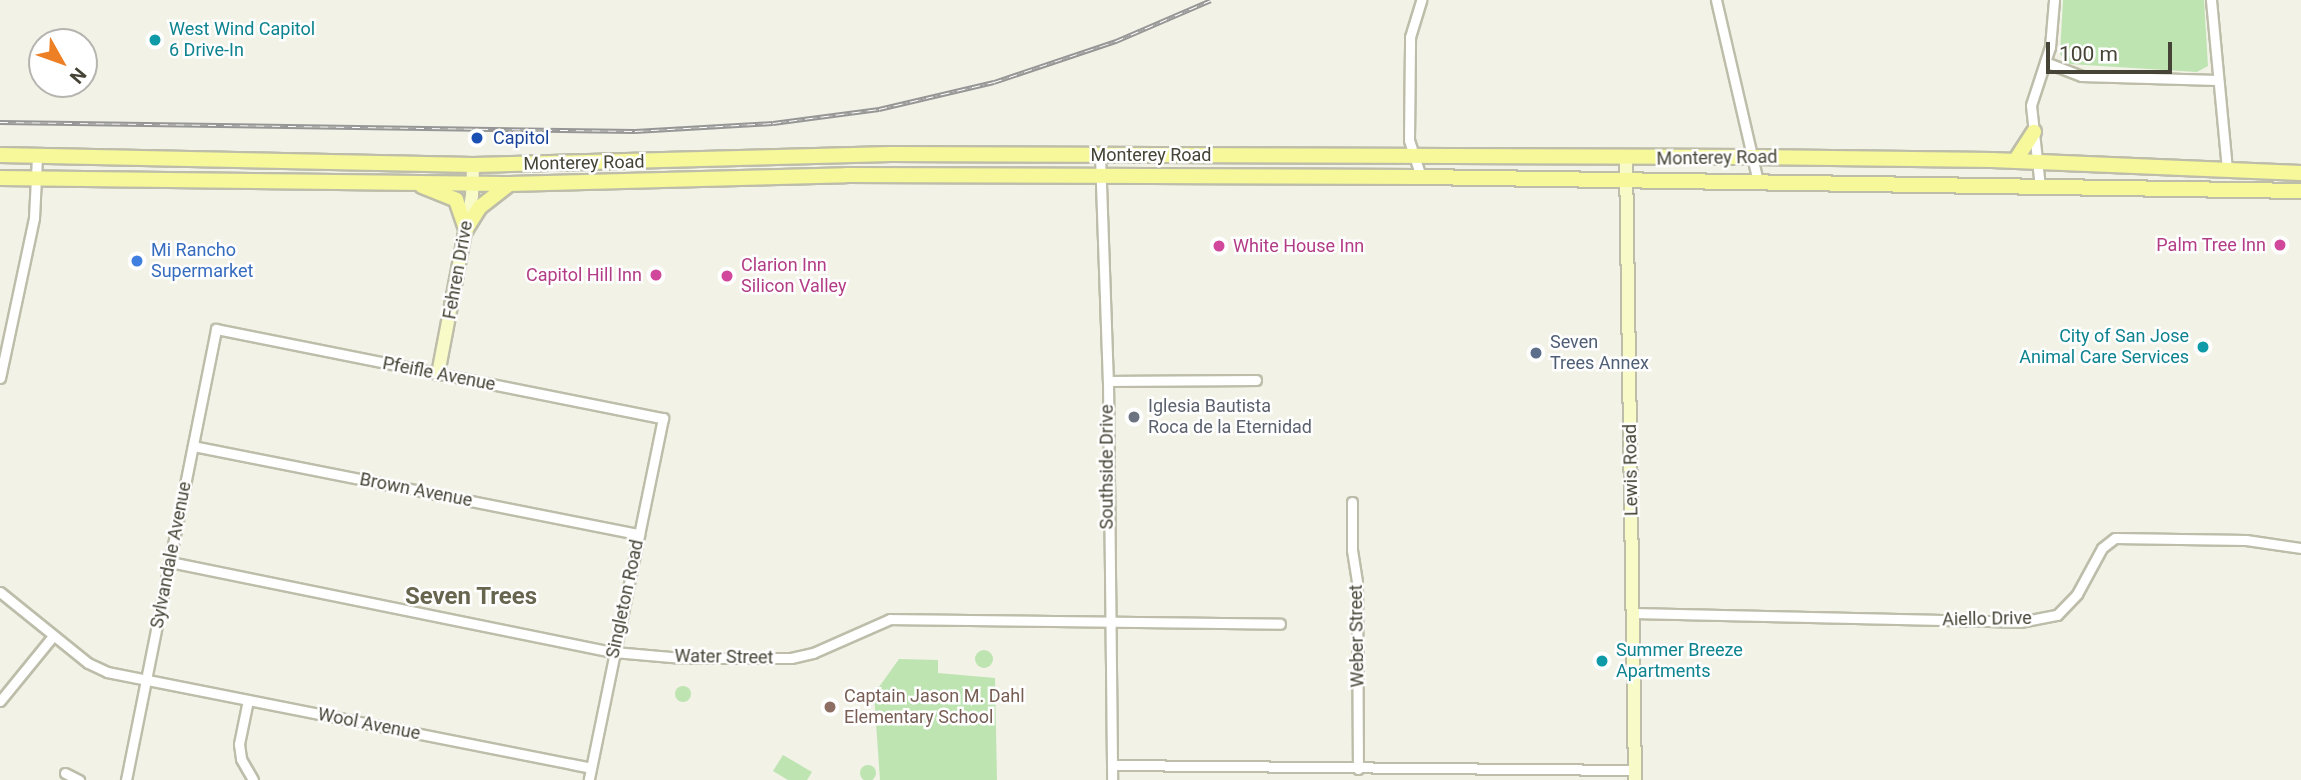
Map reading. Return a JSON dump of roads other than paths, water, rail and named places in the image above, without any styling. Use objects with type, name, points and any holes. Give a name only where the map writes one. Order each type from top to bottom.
[{"type":"main road","points":[[2015,161],[2034,132]]},
{"type":"main road","name":"Monterey Road","points":[[0,155],[473,165],[809,156],[1626,159],[1751,157],[2015,161],[2301,173]]},
{"type":"main road","points":[[809,156],[810,176]]},
{"type":"main road","name":"Monterey Road","points":[[0,178],[509,184],[810,176],[1421,177],[2301,191]]},
{"type":"main road","points":[[415,183],[456,200],[466,229]]},
{"type":"main road","points":[[466,229],[481,207],[509,184]]},
{"type":"street","points":[[1421,0],[1410,37],[1409,140],[1421,177]]},
{"type":"street","points":[[1716,0],[1758,182]]},
{"type":"street","points":[[2040,187],[2032,99],[2045,62],[2054,0]]},
{"type":"street","points":[[2211,0],[2227,169]]},
{"type":"street","points":[[2045,62],[2081,76],[2217,80]]},
{"type":"street","name":"Southside Drive","points":[[1100,155],[1108,381],[1112,780]]},
{"type":"street","points":[[0,378],[38,178],[37,156]]},
{"type":"street","name":"Lewis Road","points":[[1626,159],[1635,775]]},
{"type":"street","name":"Fehren Drive","points":[[438,374],[466,229],[473,165]]},
{"type":"street","name":"Pfeifle Avenue","points":[[216,329],[663,418]]},
{"type":"street","name":"Sylvandale Avenue","points":[[126,780],[216,329]]},
{"type":"street","points":[[1108,381],[1256,380]]},
{"type":"street","name":"Singleton Road","points":[[589,780],[663,418]]},
{"type":"street","name":"Brown Avenue","points":[[193,446],[639,534]]},
{"type":"street","name":"Weber Street","points":[[1352,502],[1352,551],[1357,582],[1358,769]]},
{"type":"street","name":"Aiello Drive","points":[[1633,613],[2020,622],[2057,615],[2077,594],[2102,548],[2115,538],[2246,540],[2301,548]]},
{"type":"street","name":"Water Street","points":[[170,562],[614,652],[781,659],[813,653],[860,629],[890,620],[1280,624]]},
{"type":"street","name":"Wool Avenue","points":[[0,592],[96,669],[591,768]]},
{"type":"street","points":[[0,701],[54,636]]},
{"type":"street","points":[[248,699],[239,744],[241,759],[253,780]]},
{"type":"street","points":[[1112,765],[1635,775]]},
{"type":"street","points":[[65,773],[79,780]]},
{"type":"railway","points":[[0,122],[635,131],[773,123],[879,109],[994,82],[1116,41],[1211,0]]},
{"type":"place","name":"West Wind Capitol 6 Drive-In","points":[[155,40]]},
{"type":"place","name":"Capitol","points":[[477,138]]},
{"type":"place","name":"Palm Tree Inn","points":[[2280,245]]},
{"type":"place","name":"White House Inn","points":[[1219,246]]},
{"type":"place","name":"Mi Rancho Supermarket","points":[[137,261]]},
{"type":"place","name":"Capitol Hill Inn","points":[[656,275]]},
{"type":"place","name":"Clarion Inn Silicon Valley","points":[[727,276]]},
{"type":"place","name":"City of San Jose Animal Care Services","points":[[2203,347]]},
{"type":"place","name":"Seven Trees Annex","points":[[1536,353]]},
{"type":"place","name":"Iglesia Bautista Roca de la Eternidad","points":[[1134,417]]},
{"type":"place","name":"Summer Breeze Apartments","points":[[1602,661]]},
{"type":"place","name":"Captain Jason M. Dahl Elementary School","points":[[830,707]]},
{"type":"district","name":"Seven Trees","points":[[471,597]]}]
